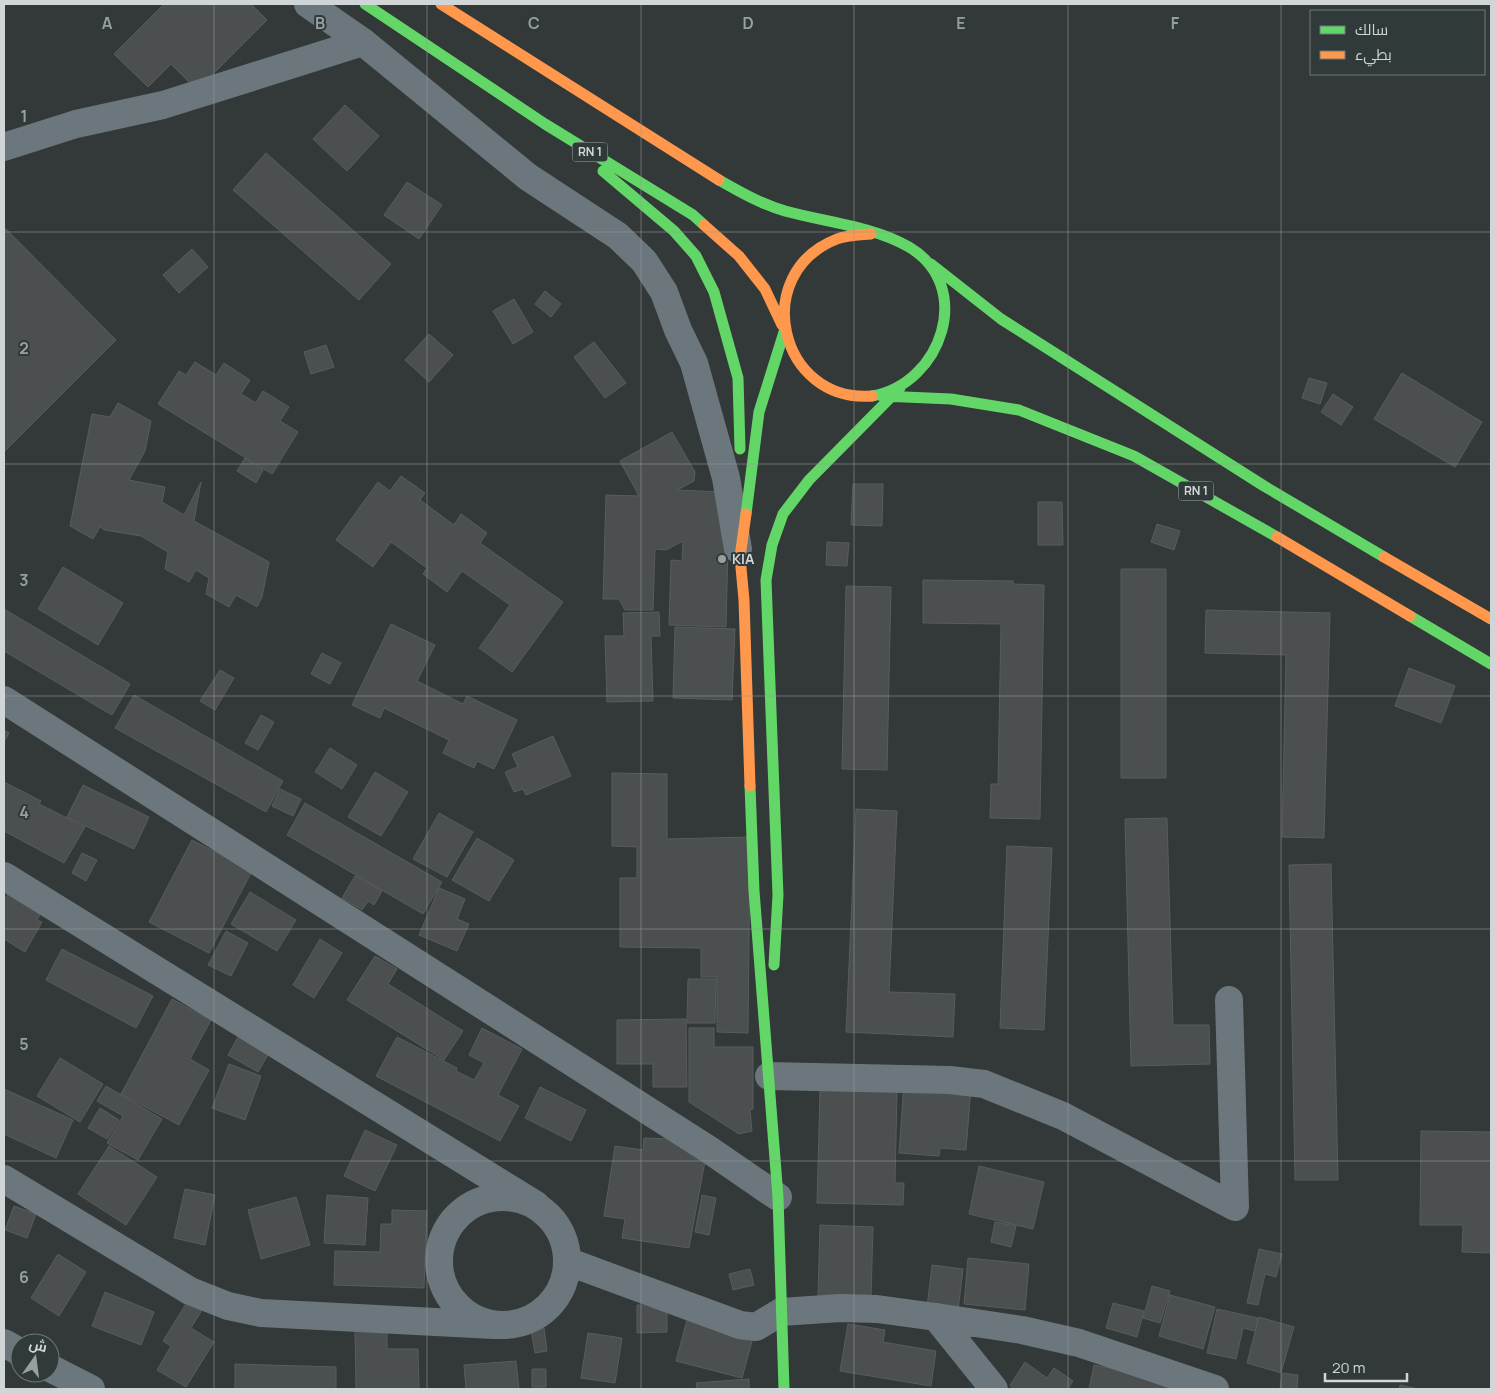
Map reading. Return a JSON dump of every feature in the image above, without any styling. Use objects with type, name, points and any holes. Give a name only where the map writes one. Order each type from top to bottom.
[{"type":"main road","name":"RN 1","points":[[365,4],[545,124],[693,215],[739,256],[764,289],[785,329]]},
{"type":"main road","name":"RN 1","points":[[441,4],[697,168],[765,205],[898,241],[922,257],[1001,319],[1264,486],[1491,619]]},
{"type":"main road","points":[[545,124],[640,200],[696,256],[714,292],[738,378],[740,558],[744,600],[754,891],[778,1197],[784,1389]]},
{"type":"main road","name":"RN 1","points":[[871,234],[836,238],[812,252],[796,270],[785,296],[783,324],[791,351],[808,374],[819,383],[845,394],[951,399],[1019,410],[1134,456],[1230,510],[1491,664]]},
{"type":"main road","name":"RN 1","points":[[873,396],[900,388],[923,371],[938,348],[946,308],[938,281],[922,257]]},
{"type":"main road","points":[[740,558],[759,412],[785,329]]},
{"type":"main road","points":[[769,1065],[778,895],[766,580],[772,545],[784,514],[809,480],[900,388]]},
{"type":"street","points":[[308,4],[363,42],[528,176],[618,236],[644,261],[664,292],[696,372],[726,478],[740,558]]},
{"type":"street","points":[[4,147],[76,124],[163,105],[363,42]]},
{"type":"street","points":[[4,700],[700,1144],[778,1197]]},
{"type":"street","points":[[4,876],[536,1205],[554,1220],[565,1240],[569,1262],[561,1290],[554,1302],[538,1317],[516,1325],[261,1313],[228,1306],[190,1291],[4,1179]]},
{"type":"street","points":[[769,1065],[984,1084],[1024,1098],[1063,1116],[1235,1207],[1229,1000]]},
{"type":"street","points":[[494,1325],[469,1316],[452,1301],[441,1281],[440,1274],[438,1259],[443,1237],[455,1218],[473,1204],[494,1197],[502,1197],[517,1198],[536,1205]]},
{"type":"street","points":[[569,1262],[740,1325],[756,1327],[781,1312],[840,1308],[876,1309],[936,1317],[1022,1330],[1079,1343],[1215,1389]]},
{"type":"street","points":[[936,1317],[994,1389]]},
{"type":"street","points":[[60,1373],[91,1389]]},
{"type":"building","points":[[164,4],[251,4],[267,20],[197,90],[171,64],[148,87],[114,54]]},
{"type":"building","points":[[345,105],[379,136],[347,171],[313,139]]},
{"type":"building","points":[[266,153],[391,264],[359,300],[233,190]]},
{"type":"building","points":[[407,182],[442,205],[419,239],[384,215]]},
{"type":"building","points":[[4,227],[116,340],[4,452]]},
{"type":"building","points":[[192,249],[208,267],[179,293],[163,275]]},
{"type":"building","points":[[545,291],[561,304],[551,317],[535,304]]},
{"type":"building","points":[[514,299],[533,332],[513,344],[493,311]]},
{"type":"building","points":[[429,334],[453,355],[429,382],[405,360]]},
{"type":"building","points":[[594,342],[626,383],[605,398],[574,357]]},
{"type":"building","points":[[326,345],[334,367],[311,374],[304,352]]},
{"type":"building","points":[[195,362],[216,375],[224,363],[250,380],[241,394],[256,403],[263,391],[289,407],[280,421],[298,432],[272,474],[158,404],[179,371],[186,375]]},
{"type":"building","points":[[1402,373],[1482,422],[1455,467],[1374,419]]},
{"type":"building","points":[[1309,378],[1327,383],[1320,404],[1302,398]]},
{"type":"building","points":[[1333,394],[1353,407],[1341,425],[1321,412]]},
{"type":"building","points":[[118,403],[151,421],[145,451],[129,480],[165,487],[162,502],[184,515],[201,482],[194,521],[269,562],[262,597],[257,607],[236,595],[229,607],[206,594],[209,578],[196,570],[189,582],[165,569],[168,552],[141,536],[105,530],[100,527],[93,539],[70,526],[92,414],[110,417]]},
{"type":"building","points":[[672,432],[695,472],[694,481],[677,490],[722,492],[721,533],[728,546],[726,627],[669,625],[671,560],[682,561],[683,541],[666,550],[655,549],[653,610],[625,610],[619,599],[603,599],[606,495],[639,496],[620,461]]},
{"type":"building","points":[[245,458],[263,470],[256,483],[237,471]]},
{"type":"building","points":[[401,476],[425,493],[420,500],[454,525],[461,514],[487,533],[480,543],[563,602],[512,672],[479,648],[510,605],[462,571],[447,592],[423,574],[427,568],[391,542],[373,567],[336,540],[378,482],[390,491]]},
{"type":"building","points":[[853,484],[883,484],[882,526],[851,525]]},
{"type":"building","points":[[1038,502],[1062,502],[1063,545],[1038,545]]},
{"type":"building","points":[[1157,524],[1180,531],[1174,550],[1151,542]]},
{"type":"building","points":[[827,542],[849,543],[847,566],[826,565]]},
{"type":"building","points":[[63,567],[123,603],[98,645],[38,609]]},
{"type":"building","points":[[1121,569],[1166,569],[1166,778],[1121,778]]},
{"type":"building","points":[[923,580],[1013,581],[1013,584],[1044,585],[1040,819],[990,818],[991,784],[998,784],[1001,624],[923,623]]},
{"type":"building","points":[[846,586],[891,587],[887,770],[842,769]]},
{"type":"building","points":[[4,609],[130,684],[112,715],[4,651]]},
{"type":"building","points":[[1206,610],[1330,613],[1324,838],[1282,837],[1286,655],[1205,653]]},
{"type":"building","points":[[659,612],[660,636],[651,636],[653,701],[607,702],[605,636],[624,636],[623,613]]},
{"type":"building","points":[[391,624],[435,645],[417,681],[463,704],[467,696],[517,720],[494,769],[477,761],[474,768],[443,753],[449,740],[384,708],[380,718],[352,705]]},
{"type":"building","points":[[675,627],[735,629],[732,700],[673,698]]},
{"type":"building","points":[[322,653],[341,663],[330,684],[311,674]]},
{"type":"building","points":[[1409,668],[1455,686],[1441,723],[1395,706]]},
{"type":"building","points":[[220,670],[234,678],[215,710],[200,701]]},
{"type":"building","points":[[134,695],[283,781],[266,812],[115,728]]},
{"type":"building","points":[[261,715],[274,722],[258,750],[245,743]]},
{"type":"building","points":[[4,730],[9,733],[4,742]]},
{"type":"building","points":[[553,736],[571,776],[526,795],[523,789],[514,792],[505,772],[518,767],[512,754]]},
{"type":"building","points":[[330,748],[357,765],[342,789],[315,772]]},
{"type":"building","points":[[375,772],[408,792],[381,836],[348,817]]},
{"type":"building","points":[[612,773],[667,774],[667,839],[750,837],[748,1033],[717,1032],[717,977],[701,977],[701,948],[620,947],[620,878],[637,878],[637,847],[612,846]]},
{"type":"building","points":[[4,782],[41,801],[39,804],[85,827],[64,863],[4,831]]},
{"type":"building","points":[[83,785],[149,817],[134,849],[67,817]]},
{"type":"building","points":[[280,789],[301,799],[293,816],[272,806]]},
{"type":"building","points":[[305,803],[442,882],[423,914],[287,835]]},
{"type":"building","points":[[856,809],[897,811],[889,992],[955,994],[953,1037],[846,1032]]},
{"type":"building","points":[[439,813],[473,832],[447,877],[413,859]]},
{"type":"building","points":[[1167,818],[1173,1025],[1209,1025],[1210,1064],[1131,1066],[1125,819]]},
{"type":"building","points":[[477,838],[514,860],[489,901],[452,880]]},
{"type":"building","points":[[192,840],[252,871],[209,953],[149,922]]},
{"type":"building","points":[[1007,846],[1052,848],[1044,1030],[1000,1028]]},
{"type":"building","points":[[82,853],[97,860],[86,881],[72,873]]},
{"type":"building","points":[[1331,864],[1338,1180],[1295,1180],[1289,865]]},
{"type":"building","points":[[355,876],[382,891],[374,905],[368,901],[362,910],[342,898]]},
{"type":"building","points":[[12,886],[45,905],[37,920],[42,922],[25,952],[4,939],[4,901]]},
{"type":"building","points":[[439,888],[465,899],[457,919],[469,924],[457,951],[419,935]]},
{"type":"building","points":[[250,892],[296,920],[277,951],[231,924]]},
{"type":"building","points":[[226,931],[248,943],[231,976],[208,965]]},
{"type":"building","points":[[320,939],[342,953],[314,998],[293,985]]},
{"type":"building","points":[[62,949],[153,996],[136,1028],[46,980]]},
{"type":"building","points":[[375,956],[397,969],[388,984],[463,1031],[444,1060],[347,1000]]},
{"type":"building","points":[[688,979],[716,979],[715,1023],[687,1023]]},
{"type":"building","points":[[172,999],[211,1020],[190,1059],[209,1070],[179,1125],[121,1094]]},
{"type":"building","points":[[686,1019],[687,1087],[653,1087],[653,1064],[617,1064],[617,1020]]},
{"type":"building","points":[[243,1028],[273,1046],[258,1072],[228,1055]]},
{"type":"building","points":[[482,1028],[522,1049],[498,1095],[519,1106],[500,1141],[376,1076],[397,1037],[457,1068],[456,1071],[474,1080],[484,1063],[469,1055]]},
{"type":"building","points":[[689,1028],[714,1028],[714,1047],[753,1047],[753,1109],[750,1110],[752,1131],[739,1134],[689,1102]]},
{"type":"building","points":[[60,1058],[103,1084],[80,1122],[37,1096]]},
{"type":"building","points":[[229,1064],[261,1076],[245,1120],[212,1108]]},
{"type":"building","points":[[904,1083],[971,1088],[966,1150],[940,1148],[939,1156],[899,1153]]},
{"type":"building","points":[[106,1086],[162,1119],[138,1160],[107,1143],[123,1116],[97,1101]]},
{"type":"building","points":[[540,1087],[586,1110],[571,1141],[525,1118]]},
{"type":"building","points":[[4,1089],[73,1120],[56,1158],[4,1134]]},
{"type":"building","points":[[820,1090],[897,1092],[895,1183],[904,1183],[903,1205],[817,1203]]},
{"type":"building","points":[[100,1108],[119,1120],[107,1139],[88,1128]]},
{"type":"building","points":[[365,1130],[397,1145],[375,1191],[344,1176]]},
{"type":"building","points":[[1421,1131],[1491,1132],[1491,1253],[1462,1252],[1463,1225],[1420,1225]]},
{"type":"building","points":[[644,1138],[672,1139],[705,1161],[689,1248],[622,1238],[625,1219],[604,1216],[615,1146],[643,1150]]},
{"type":"building","points":[[109,1146],[157,1177],[126,1225],[78,1194]]},
{"type":"building","points":[[979,1166],[1044,1182],[1033,1229],[969,1214]]},
{"type":"building","points":[[185,1189],[215,1195],[205,1245],[174,1238]]},
{"type":"building","points":[[327,1195],[368,1198],[365,1245],[324,1243]]},
{"type":"building","points":[[702,1195],[716,1198],[709,1235],[695,1232]]},
{"type":"building","points":[[296,1197],[310,1245],[261,1259],[248,1210]]},
{"type":"building","points":[[14,1206],[36,1214],[27,1238],[5,1230]]},
{"type":"building","points":[[392,1210],[427,1211],[424,1288],[334,1285],[335,1251],[380,1252],[381,1224],[392,1224]]},
{"type":"building","points":[[995,1222],[1016,1226],[1011,1247],[991,1242]]},
{"type":"building","points":[[820,1225],[873,1227],[871,1298],[818,1296]]},
{"type":"building","points":[[1259,1249],[1282,1254],[1276,1277],[1265,1274],[1258,1305],[1247,1303]]},
{"type":"building","points":[[58,1254],[86,1272],[59,1316],[31,1298]]},
{"type":"building","points":[[968,1258],[1029,1264],[1025,1310],[964,1304]]},
{"type":"building","points":[[932,1265],[963,1269],[958,1311],[927,1307]]},
{"type":"building","points":[[750,1269],[754,1285],[733,1290],[729,1274]]},
{"type":"building","points":[[1152,1286],[1170,1291],[1160,1323],[1143,1318]]},
{"type":"building","points":[[105,1292],[154,1312],[141,1345],[92,1326]]},
{"type":"building","points":[[1170,1295],[1215,1307],[1203,1349],[1159,1336]]},
{"type":"building","points":[[187,1302],[202,1310],[191,1328],[214,1342],[186,1387],[157,1370],[171,1346],[163,1341]]},
{"type":"building","points":[[1113,1303],[1144,1311],[1137,1337],[1106,1328]]},
{"type":"building","points":[[637,1305],[667,1305],[667,1332],[637,1333]]},
{"type":"building","points":[[1217,1309],[1258,1318],[1255,1331],[1243,1328],[1236,1359],[1207,1353]]},
{"type":"building","points":[[688,1316],[754,1334],[742,1378],[676,1361]]},
{"type":"building","points":[[1259,1317],[1294,1327],[1281,1373],[1247,1363]]},
{"type":"building","points":[[848,1324],[885,1330],[883,1342],[936,1351],[931,1386],[840,1371]]},
{"type":"building","points":[[544,1328],[547,1351],[535,1353],[531,1330]]},
{"type":"building","points":[[355,1330],[387,1330],[387,1349],[418,1349],[419,1389],[356,1389]]},
{"type":"building","points":[[588,1333],[622,1338],[615,1383],[581,1378]]},
{"type":"building","points":[[516,1361],[519,1389],[466,1389],[464,1365]]},
{"type":"building","points":[[1025,1362],[1047,1378],[1054,1368],[1073,1381],[1068,1389],[1013,1389],[1010,1385]]},
{"type":"building","points":[[235,1364],[336,1367],[336,1389],[235,1389]]},
{"type":"building","points":[[1094,1365],[1179,1382],[1178,1389],[1089,1389]]},
{"type":"building","points":[[532,1369],[546,1369],[546,1387],[532,1387]]},
{"type":"building","points":[[1282,1373],[1298,1375],[1297,1389],[1280,1389]]},
{"type":"building","points":[[749,1379],[749,1389],[697,1389],[696,1383]]},
{"type":"building","points":[[1400,1385],[1418,1389],[1399,1389]]},
{"type":"traffic: fast","points":[[365,4],[545,124],[693,215],[704,225]]},
{"type":"traffic: fast","points":[[603,171],[674,231],[696,256],[714,292],[738,378],[740,449]]},
{"type":"traffic: fast","points":[[719,180],[776,208],[880,234],[909,247],[929,264],[941,285],[945,308],[942,332],[932,354],[917,373],[896,388],[872,396]]},
{"type":"traffic: fast","points":[[931,264],[1001,319],[1264,486],[1384,557]]},
{"type":"traffic: fast","points":[[746,514],[759,412],[785,329]]},
{"type":"traffic: fast","points":[[774,965],[778,895],[766,580],[772,545],[783,514],[809,480],[900,388]]},
{"type":"traffic: fast","points":[[882,396],[951,399],[1019,410],[1134,456],[1277,537]]},
{"type":"traffic: fast","points":[[1410,616],[1491,664]]},
{"type":"traffic: fast","points":[[750,786],[754,891],[778,1197],[784,1389]]},
{"type":"traffic: slow","points":[[441,4],[719,180]]},
{"type":"traffic: slow","points":[[704,225],[739,256],[765,289],[782,325]]},
{"type":"traffic: slow","points":[[871,234],[837,239],[809,256],[792,279],[785,305],[787,333],[797,358],[815,379],[840,393],[872,396]]},
{"type":"traffic: slow","points":[[746,514],[740,557],[744,600],[750,786]]},
{"type":"traffic: slow","points":[[1277,537],[1410,616]]},
{"type":"traffic: slow","points":[[1384,557],[1491,619]]},
{"type":"place","name":"KIA","points":[[722,559]]}]
